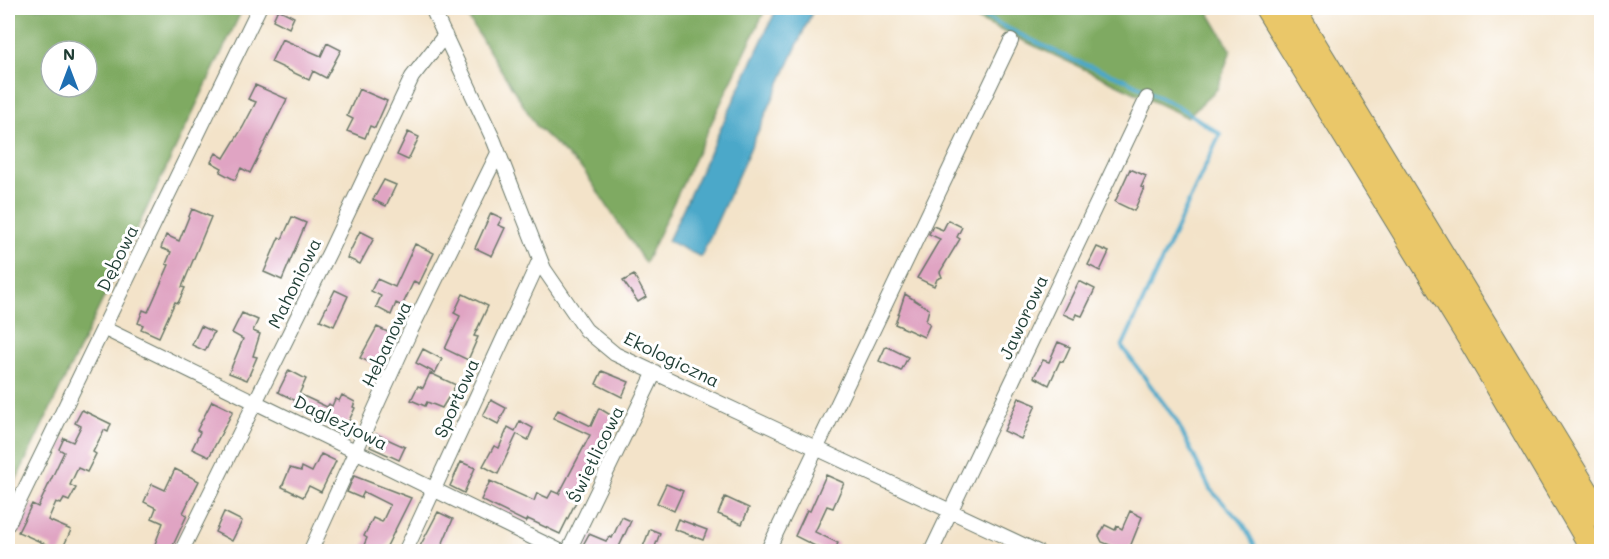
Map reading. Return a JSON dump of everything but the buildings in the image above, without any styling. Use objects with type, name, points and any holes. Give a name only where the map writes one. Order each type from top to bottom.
[{"type":"highway","points":[[1267,8],[1467,334],[1595,552]]},
{"type":"highway","points":[[1292,8],[1602,517]]},
{"type":"street","name":"Dębowa","points":[[8,524],[259,8]]},
{"type":"street","name":"Ekologiczna","points":[[432,8],[498,153],[540,259],[585,330],[615,354],[951,510],[1020,548],[1038,552]]},
{"type":"street","name":"Mahoniowa","points":[[181,552],[412,77],[445,35]]},
{"type":"street","points":[[767,552],[1011,41]]},
{"type":"street","name":"Jaworowa","points":[[931,552],[1147,98]]},
{"type":"street","name":"Hebanowa","points":[[310,552],[409,334],[498,153]]},
{"type":"street","name":"Sportowa","points":[[405,552],[540,259]]},
{"type":"street","name":"Daglezjowa","points":[[103,328],[358,450],[562,552]]},
{"type":"street","name":"Świetlicowa","points":[[568,552],[655,372]]},
{"type":"green space","points":[[8,8],[243,8],[8,497]]},
{"type":"green space","points":[[462,8],[766,8],[645,263],[584,171],[537,127]]},
{"type":"green space","points":[[953,8],[1206,8],[1231,50],[1217,89],[1187,117]]},
{"type":"water","points":[[777,8],[814,8],[701,257],[668,241]]},
{"type":"waterway","points":[[966,8],[1073,60],[1122,78],[1179,107],[1220,134],[1122,347],[1176,420],[1210,489],[1244,525],[1258,552]]}]
